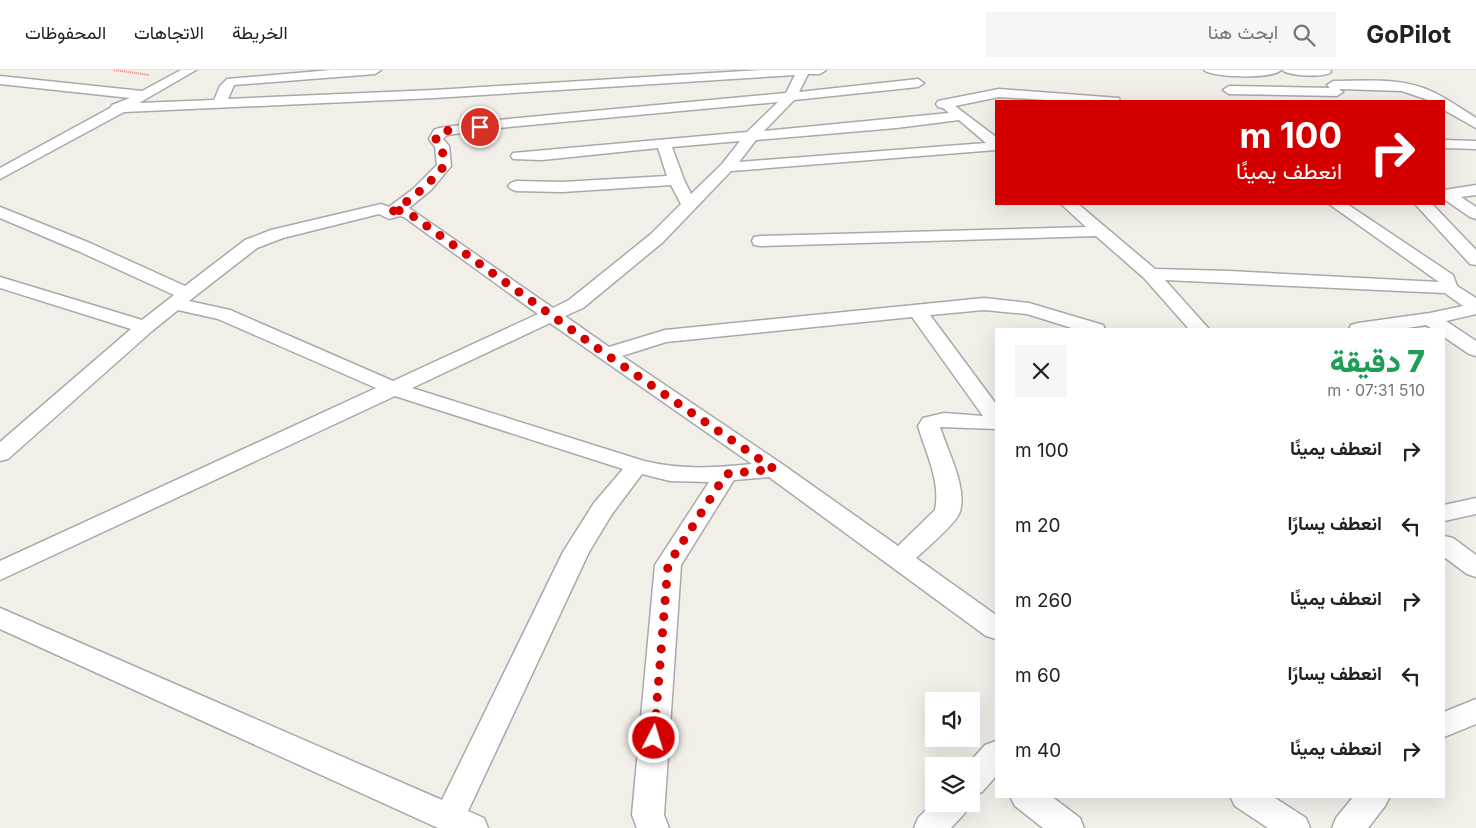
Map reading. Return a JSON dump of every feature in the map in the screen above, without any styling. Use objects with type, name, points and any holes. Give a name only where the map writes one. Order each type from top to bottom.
[{"type":"street","points":[[0,174],[117,108],[190,70]]},
{"type":"street","points":[[220,102],[226,86],[231,82],[375,70]]},
{"type":"street","points":[[903,70],[995,144]]},
{"type":"street","points":[[1216,71],[1250,73],[1274,70]]},
{"type":"street","points":[[1288,70],[1325,71],[1338,92]]},
{"type":"street","points":[[117,108],[444,93],[811,71]]},
{"type":"street","points":[[0,572],[576,304],[657,238],[727,167],[752,135],[791,96],[811,71]]},
{"type":"street","points":[[1216,71],[1238,100]]},
{"type":"street","points":[[0,80],[141,95]]},
{"type":"street","points":[[389,214],[413,198],[432,181],[444,166],[442,146],[436,139],[439,133],[498,124],[658,110],[918,83]]},
{"type":"street","points":[[1229,90],[1338,92],[1390,85],[1414,88],[1438,100]]},
{"type":"street","points":[[943,104],[1004,93],[1100,100]]},
{"type":"street","points":[[1445,104],[1470,116],[1476,124]]},
{"type":"street","points":[[658,110],[673,142]]},
{"type":"street","points":[[518,156],[542,156],[673,142],[896,124],[962,116]]},
{"type":"street","points":[[1445,117],[1470,116]]},
{"type":"street","points":[[574,117],[592,151]]},
{"type":"street","points":[[673,142],[664,147],[676,180],[689,206]]},
{"type":"street","points":[[1445,144],[1476,145]]},
{"type":"street","points":[[727,167],[995,145]]},
{"type":"street","points":[[516,186],[562,187],[676,180]]},
{"type":"street","points":[[1445,194],[1476,190]]},
{"type":"street","points":[[1445,194],[1476,214]]},
{"type":"street","points":[[1070,205],[1150,274],[1199,328]]},
{"type":"street","points":[[1338,205],[1447,279],[1449,288]]},
{"type":"street","points":[[1424,205],[1476,260]]},
{"type":"street","points":[[0,454],[145,327],[243,250],[264,238],[381,209],[389,214]]},
{"type":"street","points":[[389,214],[401,210],[410,214],[607,355],[774,469],[995,628]]},
{"type":"street","points":[[0,212],[84,247],[181,299],[223,314],[393,388],[428,401],[505,423],[637,466],[670,474],[726,474],[774,469]]},
{"type":"street","points":[[760,241],[1051,234],[1100,231]]},
{"type":"street","points":[[1150,274],[1238,276],[1449,288],[1476,307]]},
{"type":"street","points":[[0,282],[145,327]]},
{"type":"street","points":[[607,355],[646,340],[665,336],[984,304],[1029,309],[1093,328]]},
{"type":"street","points":[[1365,328],[1430,319],[1476,307]]},
{"type":"street","points":[[917,310],[995,418]]},
{"type":"street","points":[[1430,319],[1443,328]]},
{"type":"street","points":[[1445,329],[1476,350]]},
{"type":"street","points":[[899,560],[947,513],[950,503],[943,470],[929,426],[930,423],[944,420],[995,423]]},
{"type":"street","points":[[0,618],[460,823],[576,552],[603,509],[637,466]]},
{"type":"street","points":[[653,828],[648,815],[668,565],[726,474]]},
{"type":"street","points":[[1445,513],[1476,506]]},
{"type":"street","points":[[1445,545],[1476,568]]},
{"type":"street","points":[[1445,725],[1476,711]]},
{"type":"street","points":[[1029,798],[1068,828]]},
{"type":"street","points":[[1249,798],[1294,828]]},
{"type":"street","points":[[1348,828],[1372,798]]},
{"type":"street","points":[[930,828],[945,812]]},
{"type":"path","points":[[114,70],[120,72]]},
{"type":"route","points":[[480,127],[439,133],[436,139],[442,146],[444,166],[432,181],[413,198],[389,214],[401,210],[410,214],[607,355],[774,469],[726,474],[668,565],[654,738]]}]
